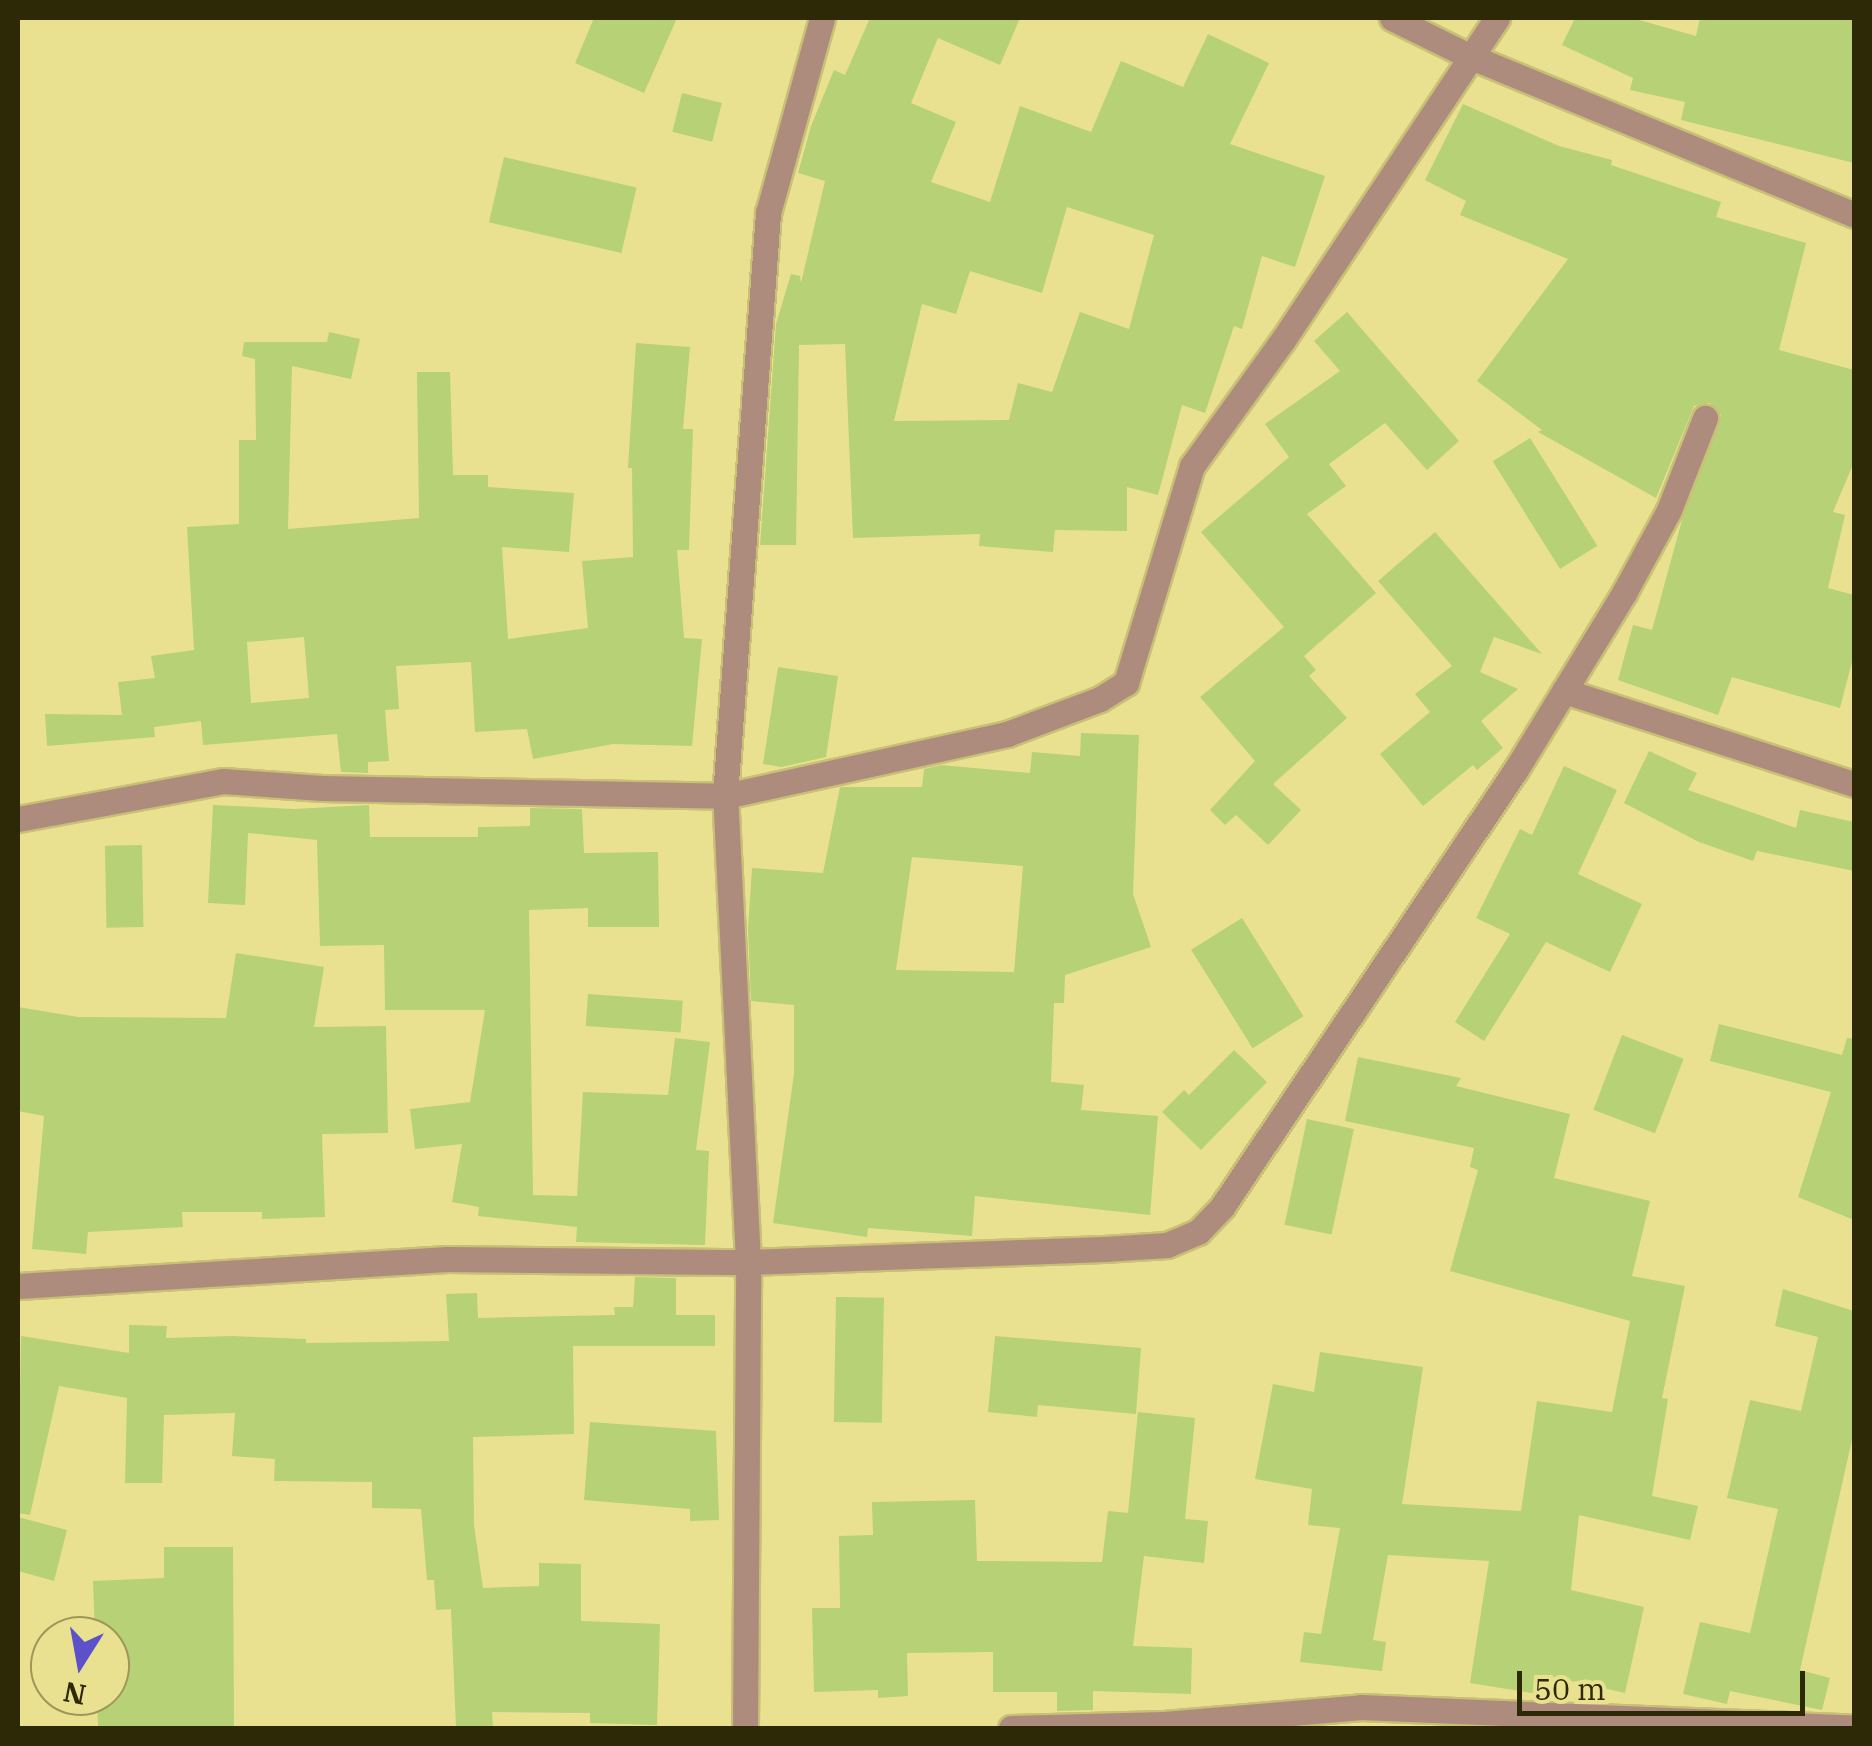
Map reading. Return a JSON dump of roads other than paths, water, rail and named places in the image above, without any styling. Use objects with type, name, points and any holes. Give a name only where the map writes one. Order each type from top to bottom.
[{"type":"street","points":[[745,1728],[748,1262],[725,796],[768,213],[822,18]]},
{"type":"street","points":[[1392,18],[1469,56],[1854,215]]},
{"type":"street","points":[[18,819],[223,781],[322,788],[725,796],[1007,734],[1100,699],[1126,682],[1192,466],[1283,340],[1497,18]]},
{"type":"street","points":[[18,1286],[447,1259],[748,1262],[1104,1249],[1167,1244],[1198,1232],[1222,1207],[1564,692],[1669,510],[1705,418]]},
{"type":"street","points":[[1564,692],[1854,784]]},
{"type":"street","points":[[1012,1728],[1164,1724],[1361,1708],[1852,1728]]}]
